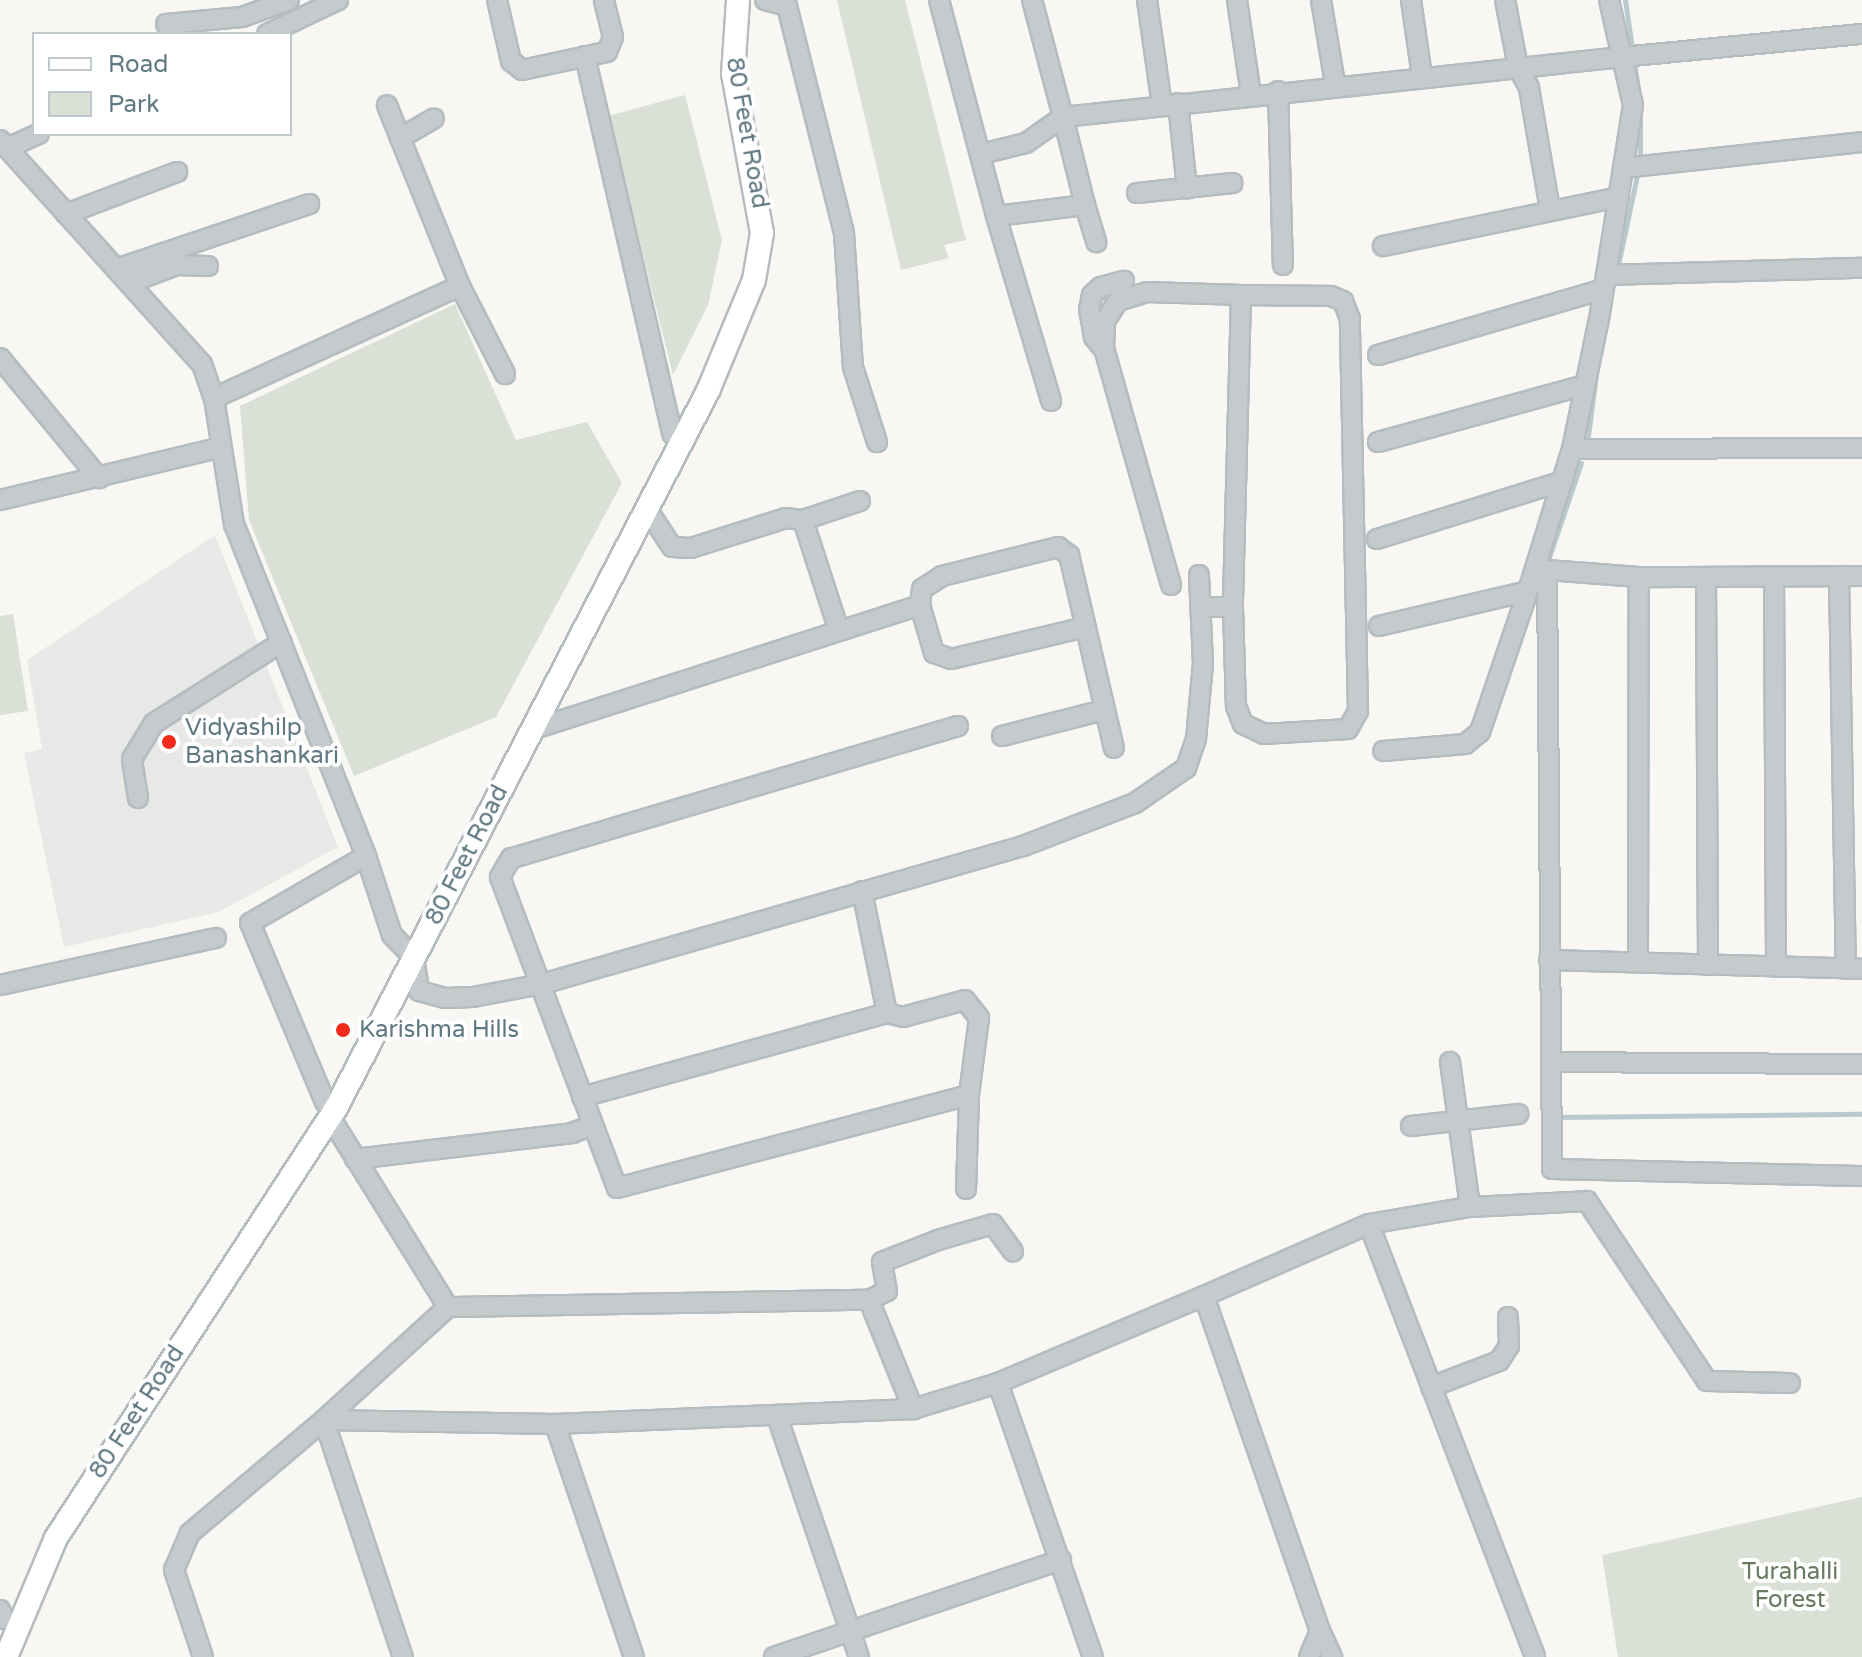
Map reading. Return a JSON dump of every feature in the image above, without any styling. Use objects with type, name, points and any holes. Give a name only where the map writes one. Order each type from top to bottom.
[{"type":"main road","name":"80 Feet Road","points":[[6,1657],[56,1538],[328,1109],[672,434],[737,290],[750,247],[749,205],[721,75],[726,0]]},
{"type":"main road","name":"80 Feet Road","points":[[408,953],[531,730],[708,391],[759,264],[760,203],[731,54],[738,0]]},
{"type":"main road","name":"80 Feet Road","points":[[1,1620],[66,1496],[328,1109]]},
{"type":"street","points":[[166,24],[242,17],[289,0]]},
{"type":"street","points":[[271,32],[338,0]]},
{"type":"street","points":[[497,0],[515,67],[607,52],[611,46],[604,0]]},
{"type":"street","points":[[765,0],[784,2],[791,21],[844,233],[853,367],[877,442]]},
{"type":"street","points":[[939,0],[996,216],[1051,401]]},
{"type":"street","points":[[1032,0],[1096,242]]},
{"type":"street","points":[[1147,0],[1187,189]]},
{"type":"street","points":[[1237,0],[1251,95]]},
{"type":"street","points":[[1321,0],[1335,84]]},
{"type":"street","points":[[1411,0],[1422,76]]},
{"type":"street","points":[[1505,0],[1518,67],[1529,88],[1550,210]]},
{"type":"street","points":[[1383,751],[1465,744],[1480,732],[1563,481],[1611,279],[1633,105],[1609,0]]},
{"type":"street","points":[[981,154],[1026,143],[1063,117],[1335,84],[1862,34]]},
{"type":"street","points":[[585,56],[672,434]]},
{"type":"street","points":[[1278,91],[1283,265]]},
{"type":"street","points":[[387,105],[460,286],[505,374]]},
{"type":"street","points":[[400,138],[434,118]]},
{"type":"street","points":[[32,136],[3,144],[202,364],[214,398],[219,448],[234,524],[366,856],[392,935],[408,953],[419,991],[445,998],[542,984],[1023,846],[1164,787],[1186,768],[1196,739],[1203,664],[1199,575]]},
{"type":"street","points":[[1623,168],[1862,142]]},
{"type":"street","points":[[66,214],[177,172]]},
{"type":"street","points":[[1137,193],[1232,183]]},
{"type":"street","points":[[1383,246],[1619,197]]},
{"type":"street","points":[[123,276],[309,204]]},
{"type":"street","points":[[996,216],[1085,205]]},
{"type":"street","points":[[123,276],[177,265],[208,266]]},
{"type":"street","points":[[1378,355],[1611,279],[1862,268]]},
{"type":"street","points":[[1104,349],[1094,337],[1089,310],[1092,295],[1101,287],[1124,281]]},
{"type":"street","points":[[214,398],[460,286]]},
{"type":"street","points":[[1171,585],[1104,349],[1105,321],[1118,301],[1148,292],[1331,296],[1343,301],[1350,319],[1358,711],[1348,729],[1264,734],[1243,724],[1236,706],[1233,607],[1241,295]]},
{"type":"street","points":[[0,358],[99,478]]},
{"type":"street","points":[[1378,442],[1585,385]]},
{"type":"street","points":[[0,500],[219,448]]},
{"type":"street","points":[[1572,449],[1862,448]]},
{"type":"street","points":[[1377,539],[1563,481]]},
{"type":"street","points":[[647,509],[672,547],[691,548],[786,518],[803,520],[860,501]]},
{"type":"street","points":[[803,520],[838,628]]},
{"type":"street","points":[[1085,627],[951,659],[934,653],[920,605],[922,589],[942,576],[1058,547],[1069,555],[1114,748]]},
{"type":"street","points":[[1862,576],[1639,577],[1547,570],[1552,1169],[1862,1176]]},
{"type":"street","points":[[1549,960],[1854,969],[1853,854],[1842,771],[1839,576]]},
{"type":"street","points":[[1638,962],[1639,577]]},
{"type":"street","points":[[1706,577],[1708,965]]},
{"type":"street","points":[[1774,578],[1776,967]]},
{"type":"street","points":[[1379,626],[1528,591]]},
{"type":"street","points":[[531,730],[838,628],[920,605]]},
{"type":"street","points":[[1200,607],[1233,607]]},
{"type":"street","points":[[138,798],[132,759],[154,723],[282,642]]},
{"type":"street","points":[[1002,736],[1104,710]]},
{"type":"street","points":[[958,726],[511,858],[500,877],[617,1188],[969,1095]]},
{"type":"street","points":[[1842,771],[1862,770]]},
{"type":"street","points":[[366,856],[250,923],[328,1109],[355,1159],[448,1307]]},
{"type":"street","points":[[862,891],[887,1013]]},
{"type":"street","points":[[0,985],[216,938]]},
{"type":"street","points":[[582,1097],[887,1013],[903,1017],[965,1000],[975,1006],[979,1018],[969,1095],[966,1189]]},
{"type":"street","points":[[1450,1062],[1470,1207]]},
{"type":"street","points":[[1551,1062],[1862,1064]]},
{"type":"street","points":[[1411,1126],[1518,1114]]},
{"type":"street","points":[[355,1159],[572,1133],[593,1125]]},
{"type":"street","points":[[324,1420],[555,1424],[778,1419],[913,1409],[998,1383],[1369,1224],[1470,1207],[1587,1201],[1707,1381],[1790,1383]]},
{"type":"street","points":[[203,1657],[174,1570],[190,1533],[324,1420],[448,1307],[869,1300],[887,1291],[882,1262],[938,1240],[993,1224],[1013,1252]]},
{"type":"street","points":[[1369,1224],[1535,1657]]},
{"type":"street","points":[[1204,1296],[1320,1631],[1332,1657]]},
{"type":"street","points":[[869,1300],[913,1409]]},
{"type":"street","points":[[1431,1387],[1499,1361],[1509,1346],[1508,1317]]},
{"type":"street","points":[[998,1383],[1093,1657]]},
{"type":"street","points":[[778,1419],[859,1657]]},
{"type":"street","points":[[324,1420],[403,1657]]},
{"type":"street","points":[[555,1424],[634,1657]]},
{"type":"street","points":[[774,1657],[849,1628],[1061,1560]]},
{"type":"street","points":[[1309,1657],[1320,1631]]},
{"type":"shaded area","name":"Vidyashilp Banashankari","points":[[215,535],[338,847],[219,912],[64,947],[24,753],[42,749],[27,660]]},
{"type":"green space","points":[[837,0],[905,0],[966,240],[944,245],[949,258],[901,270]]},
{"type":"green space","points":[[685,95],[722,240],[708,305],[673,375],[608,116]]},
{"type":"green space","points":[[455,304],[516,440],[587,422],[622,483],[496,717],[354,776],[249,520],[240,406]]},
{"type":"green space","points":[[13,614],[28,711],[0,715],[0,616]]},
{"type":"green space","name":"Turahalli Forest","points":[[1862,1497],[1862,1657],[1618,1657],[1602,1555]]},
{"type":"waterway","points":[[1625,0],[1638,89]]},
{"type":"waterway","points":[[1640,115],[1640,160]]},
{"type":"waterway","points":[[1617,270],[1638,170]]},
{"type":"waterway","points":[[1588,436],[1596,374]]},
{"type":"waterway","points":[[1546,566],[1581,463]]},
{"type":"waterway","points":[[1555,1117],[1862,1114]]},
{"type":"place","name":"Vidyashilp Banashankari","points":[[169,742]]},
{"type":"place","name":"Karishma Hills","points":[[343,1030]]}]
